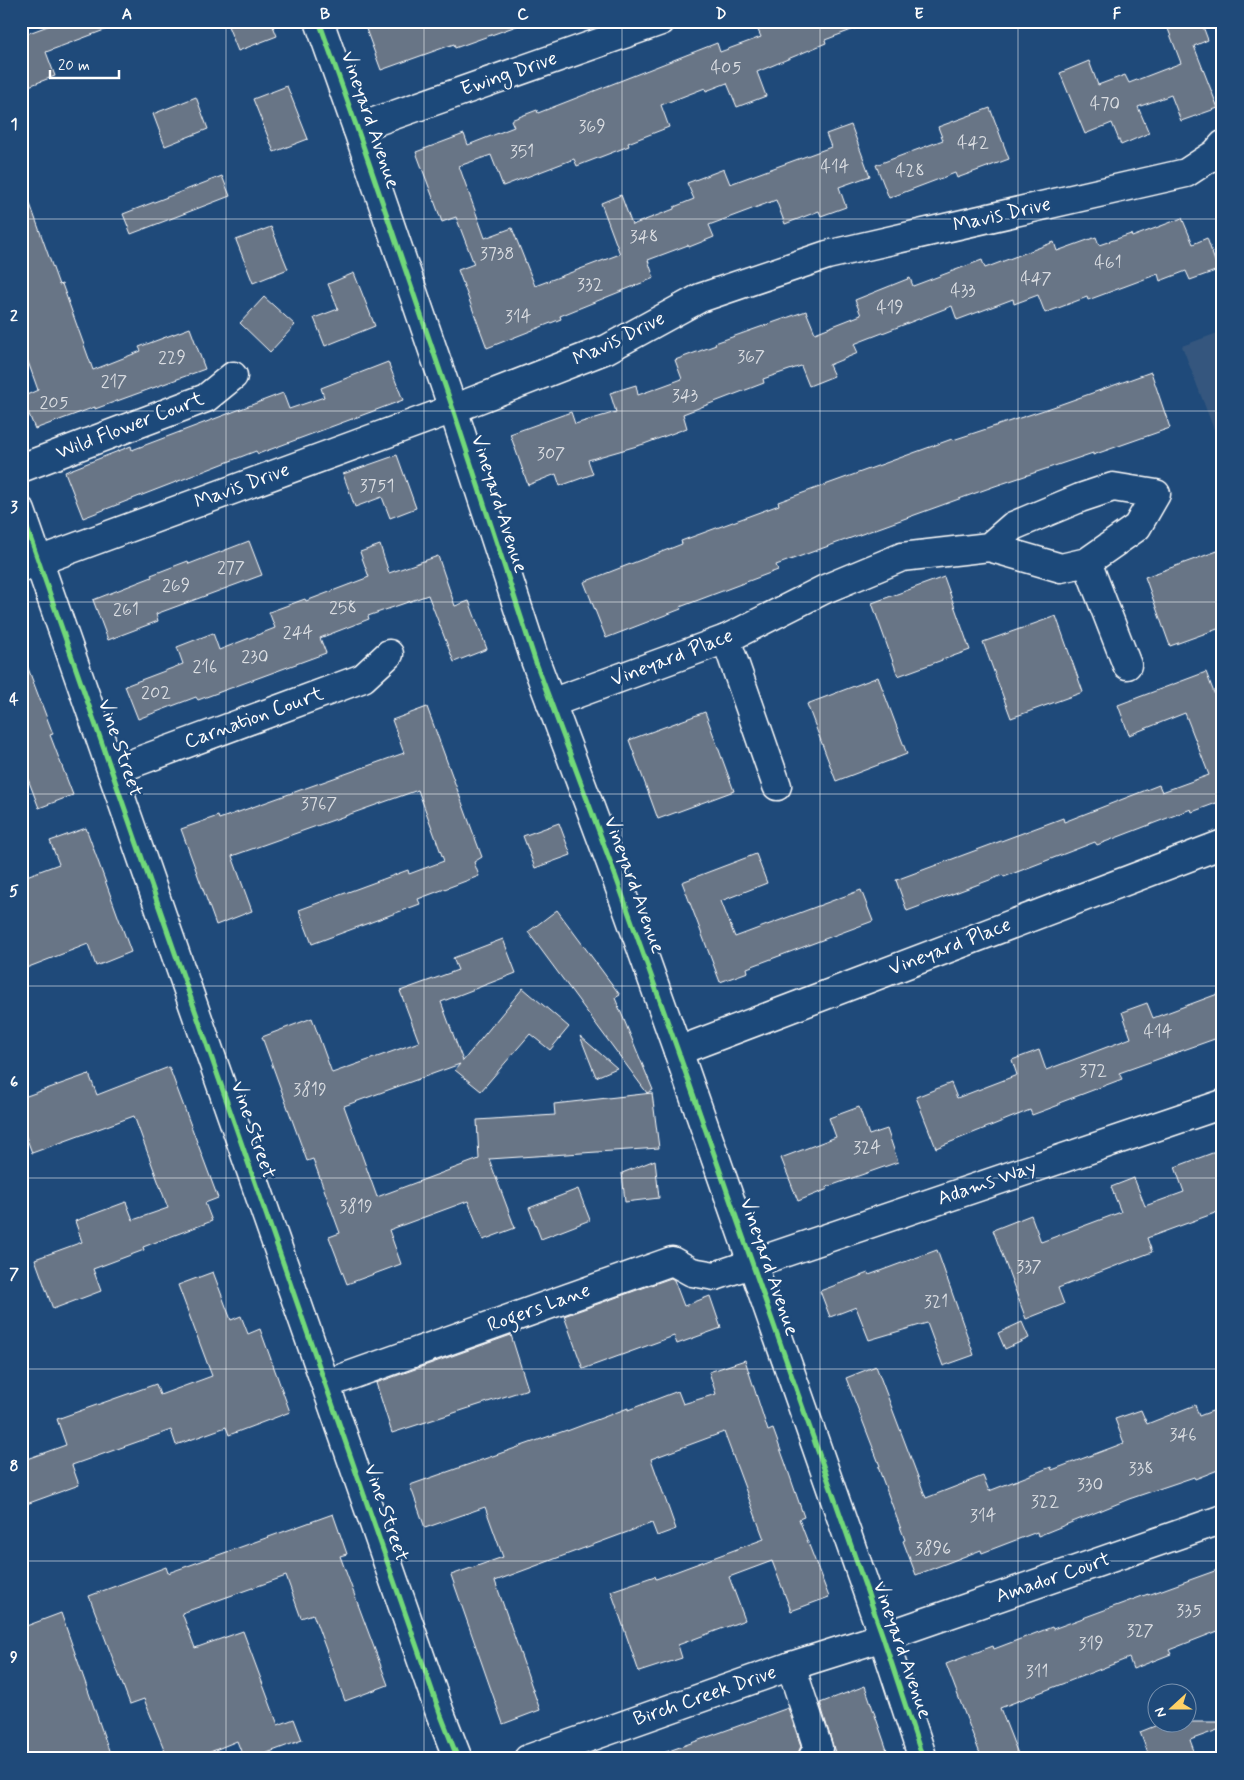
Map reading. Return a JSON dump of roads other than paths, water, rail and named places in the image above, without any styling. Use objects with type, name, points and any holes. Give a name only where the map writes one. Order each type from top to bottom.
[{"type":"street","name":"Vineyard Avenue","points":[[319,21],[452,409],[535,660],[678,1051],[883,1637],[923,1759]]},
{"type":"street","name":"Ewing Drive","points":[[357,128],[610,29],[661,21]]},
{"type":"street","name":"Mavis Drive","points":[[30,564],[452,409],[607,349],[700,298],[827,255],[1186,172],[1214,154],[1223,145]]},
{"type":"street","name":"Wild Flower Court","points":[[21,468],[206,398],[233,376]]},
{"type":"street","name":"Vineyard Place","points":[[551,703],[726,639],[825,589],[902,558],[989,547],[1061,568],[1086,562],[1137,527],[1156,494],[1113,487],[1080,498],[1013,526],[989,547]]},
{"type":"street","name":"Vine Street","points":[[21,511],[30,564],[112,771],[440,1713],[458,1759]]},
{"type":"street","points":[[1086,562],[1127,665]]},
{"type":"street","points":[[726,639],[778,786]]},
{"type":"street","name":"Carnation Court","points":[[112,771],[363,678],[389,654]]},
{"type":"street","name":"Vineyard Place","points":[[678,1051],[1223,844]]},
{"type":"street","name":"Adams Way","points":[[752,1262],[1223,1104]]},
{"type":"street","name":"Rogers Lane","points":[[326,1384],[672,1261],[692,1272],[715,1276],[752,1262]]},
{"type":"street","name":"Amador Court","points":[[883,1637],[1223,1519]]},
{"type":"street","name":"Birch Creek Drive","points":[[528,1759],[791,1666],[883,1637]]},
{"type":"street","points":[[791,1666],[815,1753]]}]
